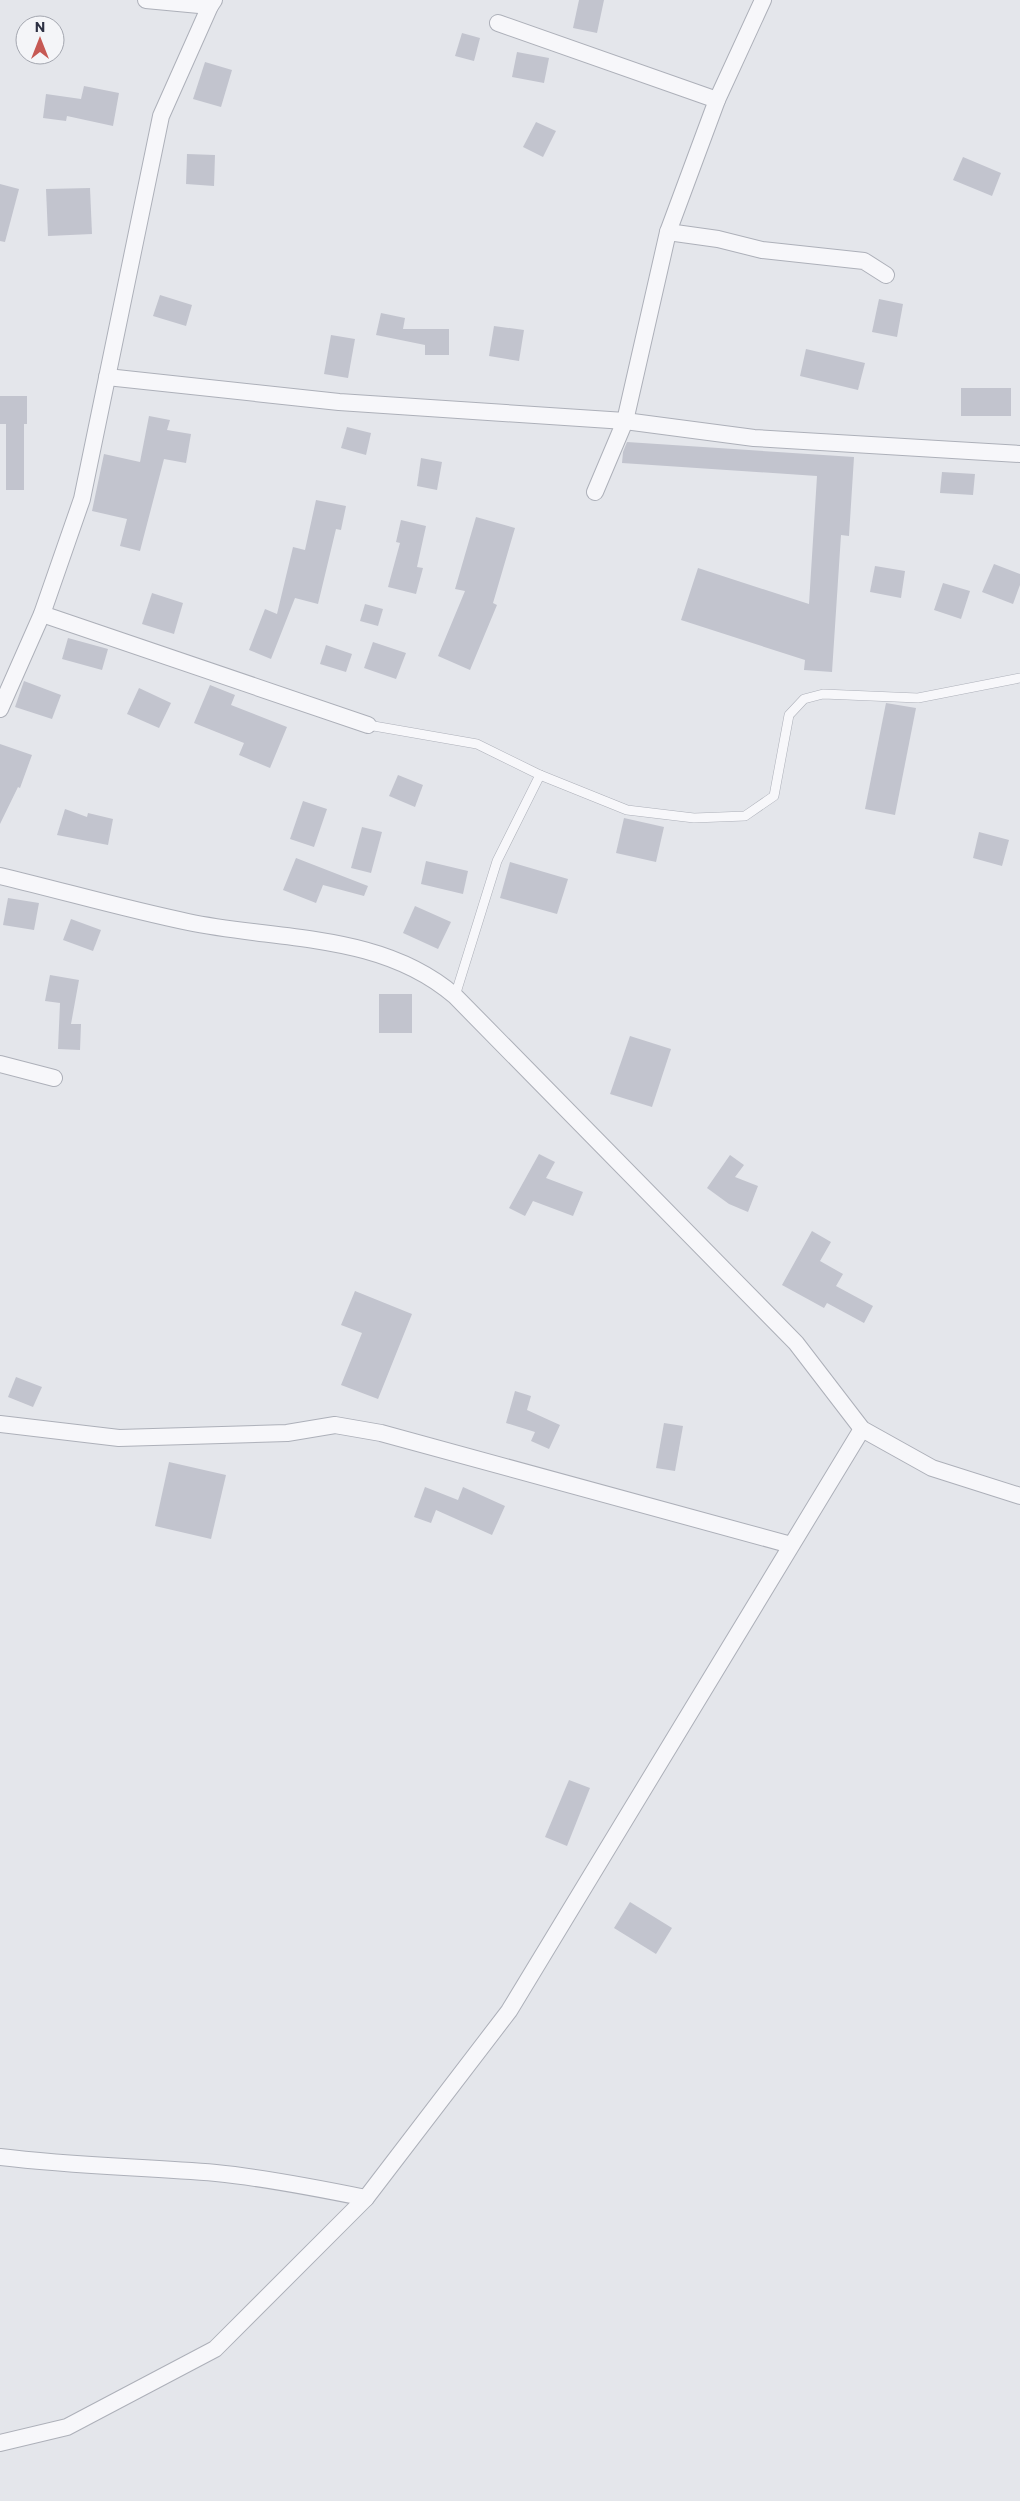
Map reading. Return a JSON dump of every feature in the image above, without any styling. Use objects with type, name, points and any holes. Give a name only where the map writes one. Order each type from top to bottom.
[{"type":"street","points":[[0,709],[42,614],[82,499],[162,116],[210,2],[146,0]]},
{"type":"street","points":[[595,492],[625,420],[668,232],[717,100],[763,0]]},
{"type":"street","points":[[498,23],[717,100]]},
{"type":"street","points":[[668,232],[718,239],[762,250],[864,262],[886,275]]},
{"type":"street","points":[[107,376],[339,402],[625,420],[754,438],[1020,454]]},
{"type":"street","points":[[42,614],[368,724]]},
{"type":"street","points":[[0,876],[190,922],[310,938],[391,958],[437,980],[455,996],[796,1343],[862,1429],[932,1468],[1020,1496]]},
{"type":"street","points":[[0,1064],[54,1078]]},
{"type":"street","points":[[0,1424],[119,1438],[287,1433],[335,1425],[381,1433],[791,1545]]},
{"type":"street","points":[[0,2443],[68,2427],[214,2349],[366,2198],[508,2011],[862,1429]]},
{"type":"street","points":[[0,2157],[54,2164],[217,2173],[320,2188],[366,2198]]},
{"type":"lane","points":[[368,724],[477,744],[540,775],[627,810],[694,818],[745,816],[774,796],[789,715],[804,699],[823,694],[918,698],[1020,678]]},
{"type":"lane","points":[[455,996],[497,861],[540,775]]},
{"type":"building","points":[[579,0],[604,0],[597,33],[573,28]]},
{"type":"building","points":[[462,33],[480,38],[474,61],[455,56]]},
{"type":"building","points":[[517,52],[549,58],[544,83],[512,77]]},
{"type":"building","points":[[205,62],[232,70],[221,107],[193,99]]},
{"type":"building","points":[[84,86],[119,93],[113,126],[67,116],[66,121],[43,118],[46,94],[81,99]]},
{"type":"building","points":[[536,122],[556,131],[543,157],[523,147]]},
{"type":"building","points":[[187,154],[215,155],[214,186],[186,184]]},
{"type":"building","points":[[963,157],[1001,173],[992,196],[953,180]]},
{"type":"building","points":[[0,184],[19,189],[5,242],[0,241]]},
{"type":"building","points":[[90,188],[92,234],[48,236],[46,189]]},
{"type":"building","points":[[160,295],[192,305],[186,326],[153,316]]},
{"type":"building","points":[[879,299],[903,304],[897,337],[872,332]]},
{"type":"building","points":[[381,313],[405,318],[403,329],[449,329],[449,355],[425,355],[425,345],[376,335]]},
{"type":"building","points":[[494,326],[524,330],[519,361],[489,356]]},
{"type":"building","points":[[331,335],[355,339],[348,378],[324,374]]},
{"type":"building","points":[[806,349],[865,363],[858,390],[800,376]]},
{"type":"building","points":[[961,388],[1011,388],[1011,416],[961,416]]},
{"type":"building","points":[[0,396],[27,396],[27,424],[24,424],[24,490],[6,490],[6,424],[0,424]]},
{"type":"building","points":[[149,416],[170,420],[167,430],[191,434],[186,463],[164,459],[140,551],[120,546],[127,519],[92,511],[104,454],[140,462]]},
{"type":"building","points":[[347,427],[371,433],[366,455],[341,448]]},
{"type":"building","points":[[627,442],[854,457],[849,536],[841,535],[832,672],[804,670],[805,660],[681,620],[698,568],[809,604],[817,476],[622,463],[623,452]]},
{"type":"building","points":[[421,458],[442,462],[437,490],[417,486]]},
{"type":"building","points":[[942,472],[975,474],[973,495],[940,493]]},
{"type":"building","points":[[316,500],[346,506],[341,530],[336,529],[318,604],[295,598],[271,659],[249,650],[265,609],[277,614],[293,547],[305,550]]},
{"type":"building","points":[[476,517],[515,528],[493,603],[497,605],[470,670],[438,656],[465,591],[455,589]]},
{"type":"building","points":[[401,520],[426,526],[417,567],[423,568],[416,594],[388,587],[400,543],[396,542]]},
{"type":"building","points":[[994,564],[1020,574],[1020,585],[1013,604],[982,592]]},
{"type":"building","points":[[875,566],[905,571],[901,598],[870,592]]},
{"type":"building","points":[[943,583],[970,591],[961,619],[934,610]]},
{"type":"building","points":[[152,593],[183,603],[174,634],[142,624]]},
{"type":"building","points":[[365,604],[383,609],[378,626],[360,621]]},
{"type":"building","points":[[68,638],[108,649],[102,670],[62,659]]},
{"type":"building","points":[[373,642],[406,653],[396,679],[364,668]]},
{"type":"building","points":[[326,645],[352,654],[346,672],[320,664]]},
{"type":"building","points":[[24,681],[61,695],[52,719],[15,707]]},
{"type":"building","points":[[210,685],[235,695],[231,705],[287,727],[270,768],[239,755],[244,743],[194,723]]},
{"type":"building","points":[[139,688],[171,703],[159,728],[127,714]]},
{"type":"building","points":[[886,703],[916,708],[895,815],[865,809]]},
{"type":"building","points":[[0,744],[32,755],[20,788],[18,787],[0,824]]},
{"type":"building","points":[[398,775],[423,785],[415,807],[389,796]]},
{"type":"building","points":[[303,801],[327,809],[314,847],[290,839]]},
{"type":"building","points":[[65,809],[87,817],[88,813],[113,819],[108,845],[57,835]]},
{"type":"building","points":[[624,818],[664,827],[656,862],[616,853]]},
{"type":"building","points":[[362,827],[382,832],[371,873],[351,868]]},
{"type":"building","points":[[979,832],[1009,840],[1002,866],[973,858]]},
{"type":"building","points":[[296,858],[368,886],[364,896],[323,885],[316,903],[283,890]]},
{"type":"building","points":[[426,861],[468,871],[463,894],[421,884]]},
{"type":"building","points":[[510,862],[568,879],[557,914],[500,898]]},
{"type":"building","points":[[8,898],[39,903],[34,930],[3,925]]},
{"type":"building","points":[[415,906],[451,922],[438,949],[403,933]]},
{"type":"building","points":[[71,919],[101,930],[93,951],[63,940]]},
{"type":"building","points":[[50,975],[79,980],[71,1024],[81,1024],[80,1050],[58,1049],[60,1003],[45,1001]]},
{"type":"building","points":[[379,994],[412,994],[412,1033],[379,1033]]},
{"type":"building","points":[[630,1036],[671,1049],[652,1107],[610,1094]]},
{"type":"building","points":[[539,1154],[555,1162],[546,1178],[583,1192],[573,1216],[533,1201],[525,1216],[509,1208]]},
{"type":"building","points":[[730,1155],[744,1165],[735,1177],[758,1186],[748,1212],[729,1204],[707,1188]]},
{"type":"building","points":[[812,1231],[831,1242],[820,1261],[843,1274],[836,1286],[873,1306],[864,1323],[827,1303],[824,1308],[782,1285]]},
{"type":"building","points":[[355,1291],[412,1314],[378,1399],[341,1385],[362,1333],[341,1325]]},
{"type":"building","points":[[16,1377],[42,1387],[33,1407],[8,1397]]},
{"type":"building","points":[[515,1391],[531,1396],[527,1410],[560,1425],[549,1449],[531,1441],[535,1432],[506,1423]]},
{"type":"building","points":[[664,1423],[683,1426],[675,1471],[656,1468]]},
{"type":"building","points":[[169,1462],[226,1475],[211,1539],[155,1526]]},
{"type":"building","points":[[425,1487],[458,1500],[463,1487],[505,1506],[492,1535],[436,1510],[431,1523],[414,1517]]},
{"type":"building","points":[[569,1780],[590,1788],[567,1846],[545,1837]]},
{"type":"building","points":[[630,1902],[672,1928],[656,1954],[614,1928]]}]
